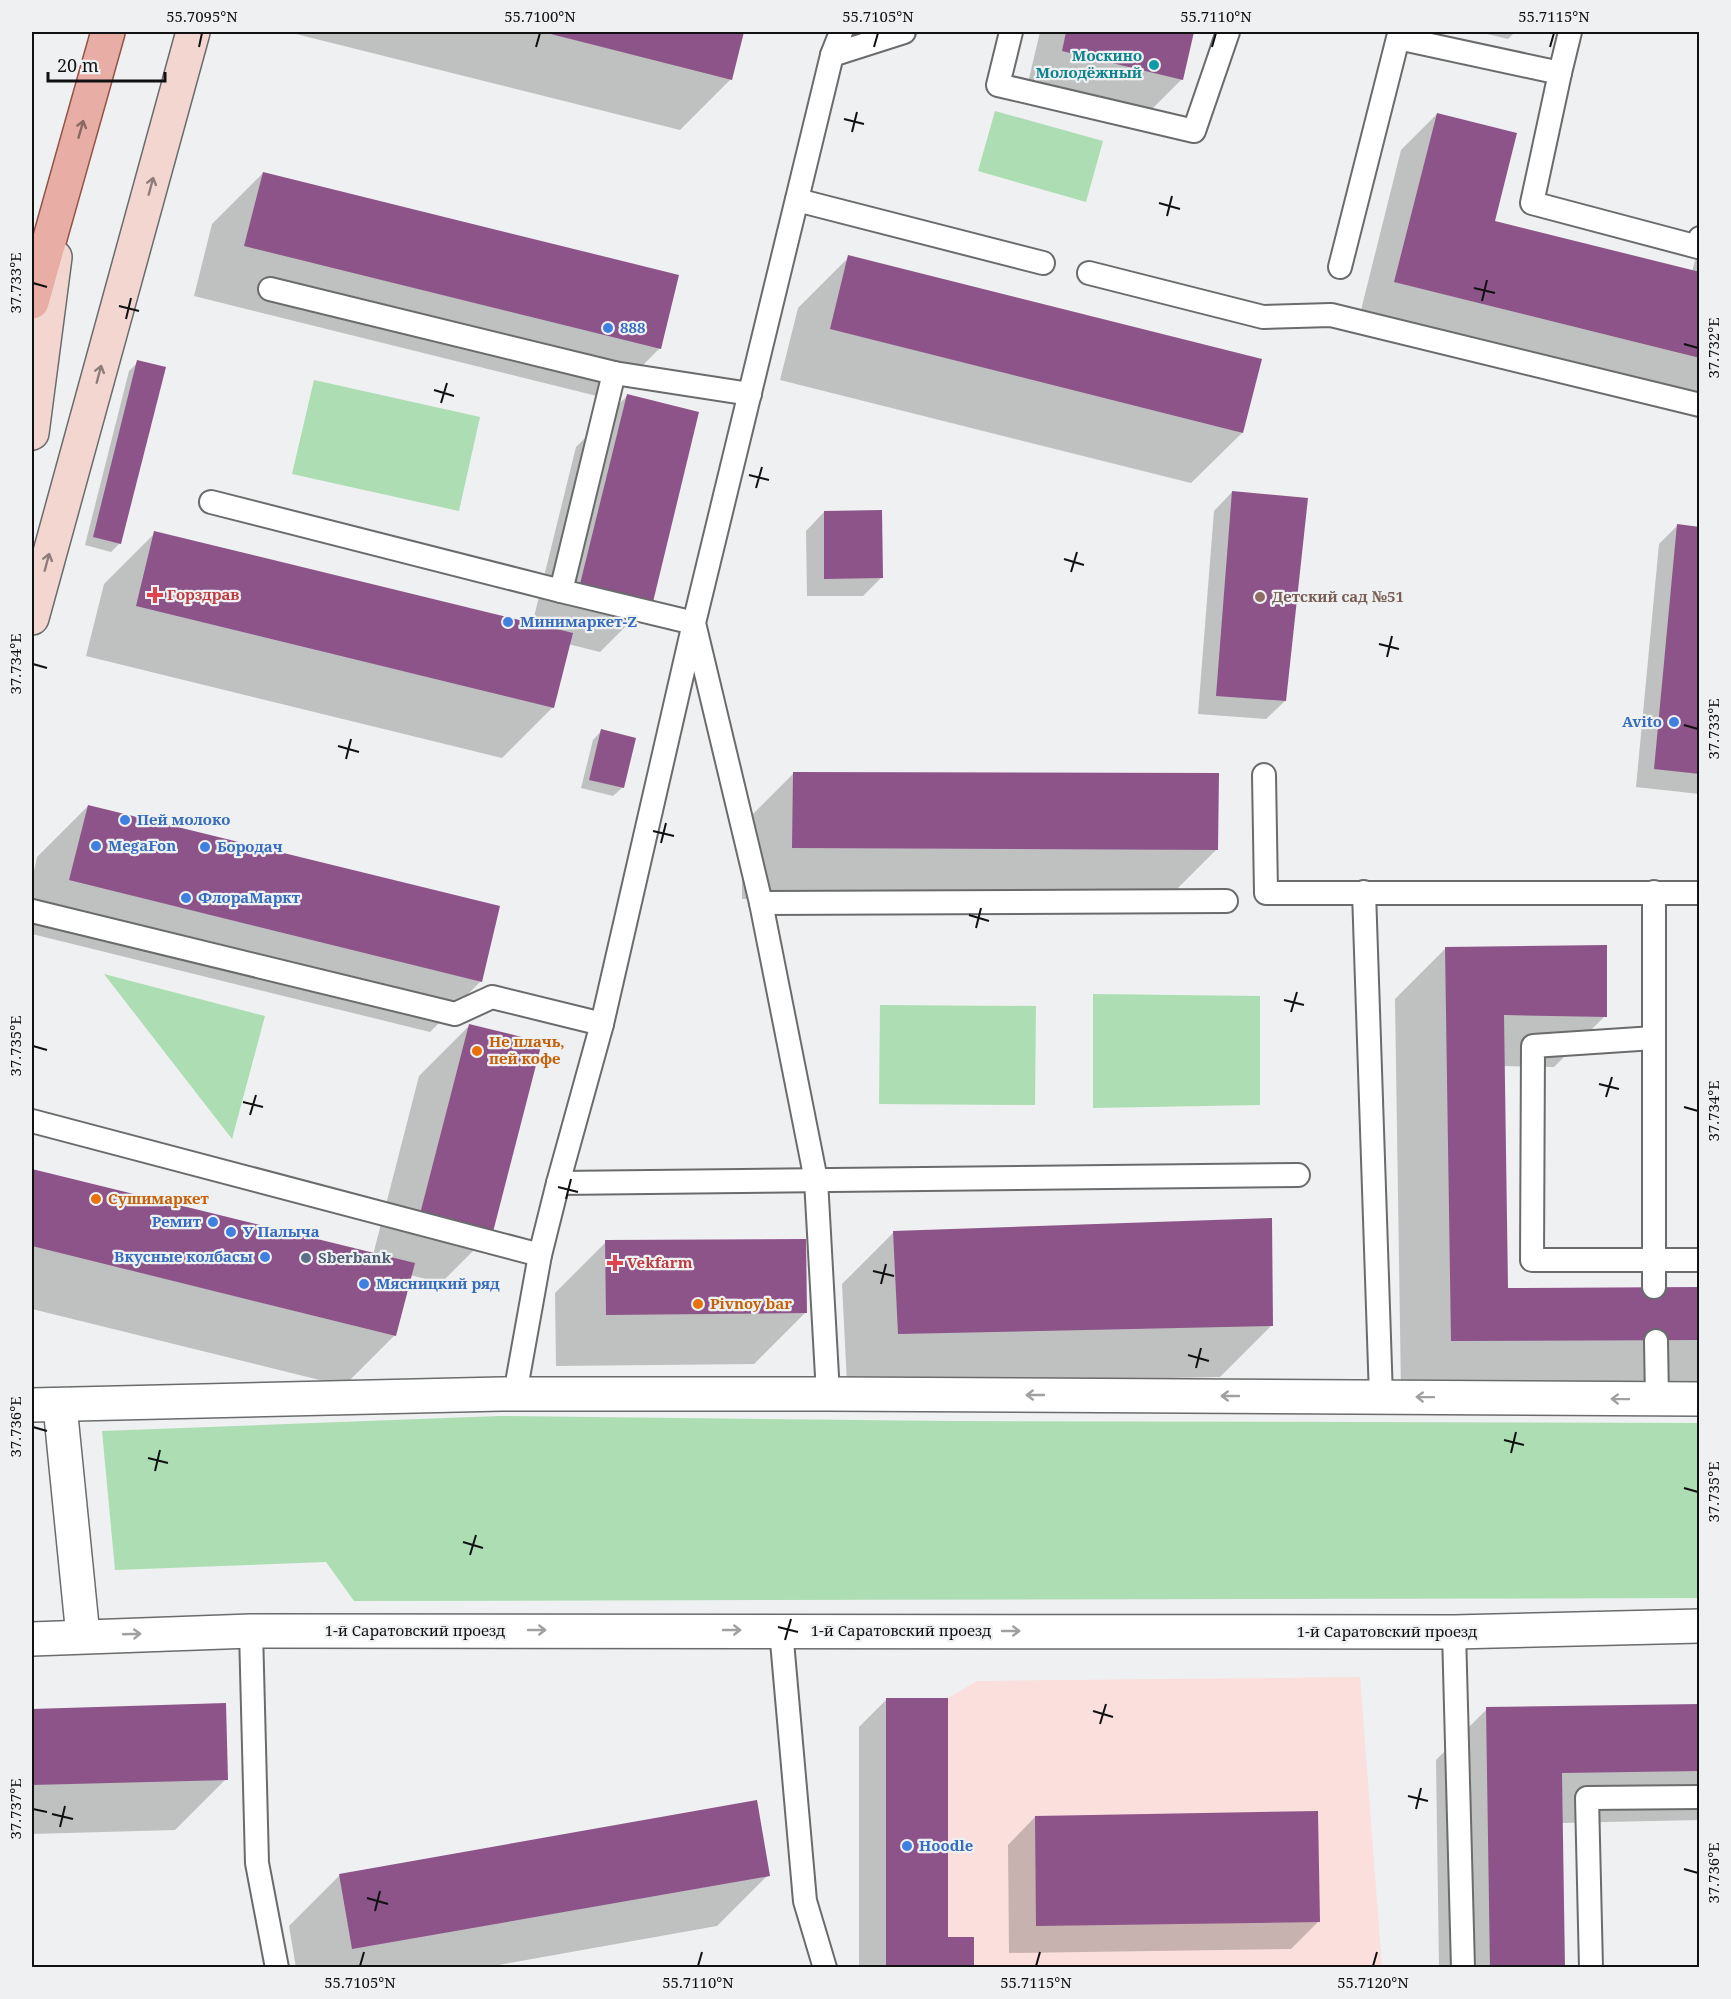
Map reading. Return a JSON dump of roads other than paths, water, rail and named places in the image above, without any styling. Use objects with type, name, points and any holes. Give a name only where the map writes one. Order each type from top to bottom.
[{"type":"main road","points":[[32,302],[108,32]]},
{"type":"main road","points":[[32,618],[193,32]]},
{"type":"main road","points":[[32,433],[65,185]]},
{"type":"street","points":[[83,1636],[46,1405],[515,1394],[1700,1399]]},
{"type":"street","name":"1-й Саратовский проезд","points":[[32,1639],[251,1631],[1454,1632],[1700,1626]]},
{"type":"lane","points":[[515,1394],[540,1255],[602,1024],[694,623],[832,55],[841,32]]},
{"type":"lane","points":[[832,55],[904,32]]},
{"type":"lane","points":[[1011,32],[998,85],[1194,131],[1228,32]]},
{"type":"lane","points":[[1570,32],[1532,203],[1698,247],[1700,238]]},
{"type":"lane","points":[[1340,267],[1399,35],[1560,73]]},
{"type":"lane","points":[[797,200],[1043,263]]},
{"type":"lane","points":[[1089,273],[1263,317],[1331,315],[1700,405]]},
{"type":"lane","points":[[270,289],[614,373],[750,394]]},
{"type":"lane","points":[[561,591],[614,373]]},
{"type":"lane","points":[[211,502],[694,623]]},
{"type":"lane","points":[[694,623],[761,903],[816,1180],[828,1394]]},
{"type":"lane","points":[[1264,775],[1266,892],[1700,893]]},
{"type":"lane","points":[[1364,892],[1381,1397]]},
{"type":"lane","points":[[1654,892],[1654,1287]]},
{"type":"lane","points":[[761,903],[1226,901]]},
{"type":"lane","points":[[32,911],[455,1014],[492,997],[602,1024]]},
{"type":"lane","points":[[1654,1038],[1533,1046],[1532,1260],[1700,1260]]},
{"type":"lane","points":[[32,1121],[540,1255]]},
{"type":"lane","points":[[558,1183],[1298,1175]]},
{"type":"lane","points":[[1656,1341],[1657,1399]]},
{"type":"lane","points":[[781,1630],[805,1901],[825,1968]]},
{"type":"lane","points":[[251,1631],[257,1863],[277,1968]]},
{"type":"lane","points":[[1454,1632],[1463,1968]]},
{"type":"lane","points":[[1591,1968],[1587,1798],[1700,1797]]},
{"type":"place","name":"Москино Молодёжный","points":[[1154,65]]},
{"type":"place","name":"888","points":[[608,328]]},
{"type":"place","name":"Горздрав","points":[[155,595]]},
{"type":"place","name":"Детский сад №51","points":[[1260,597]]},
{"type":"place","name":"Минимаркет-Z","points":[[508,622]]},
{"type":"place","name":"Avito","points":[[1674,722]]},
{"type":"place","name":"Пей молоко","points":[[125,820]]},
{"type":"place","name":"MegaFon","points":[[96,846]]},
{"type":"place","name":"Бородач","points":[[205,847]]},
{"type":"place","name":"ФлораМаркт","points":[[186,898]]},
{"type":"place","name":"Не плачь, пей кофе","points":[[477,1051]]},
{"type":"place","name":"Сушимаркет","points":[[96,1199]]},
{"type":"place","name":"Ремит","points":[[213,1222]]},
{"type":"place","name":"У Палыча","points":[[231,1232]]},
{"type":"place","name":"Вкусные колбасы","points":[[265,1257]]},
{"type":"place","name":"Sberbank","points":[[306,1258]]},
{"type":"place","name":"Vekfarm","points":[[615,1263]]},
{"type":"place","name":"Мясницкий ряд","points":[[364,1284]]},
{"type":"place","name":"Pivnoy bar","points":[[698,1304]]},
{"type":"place","name":"Hoodle","points":[[907,1846]]}]
